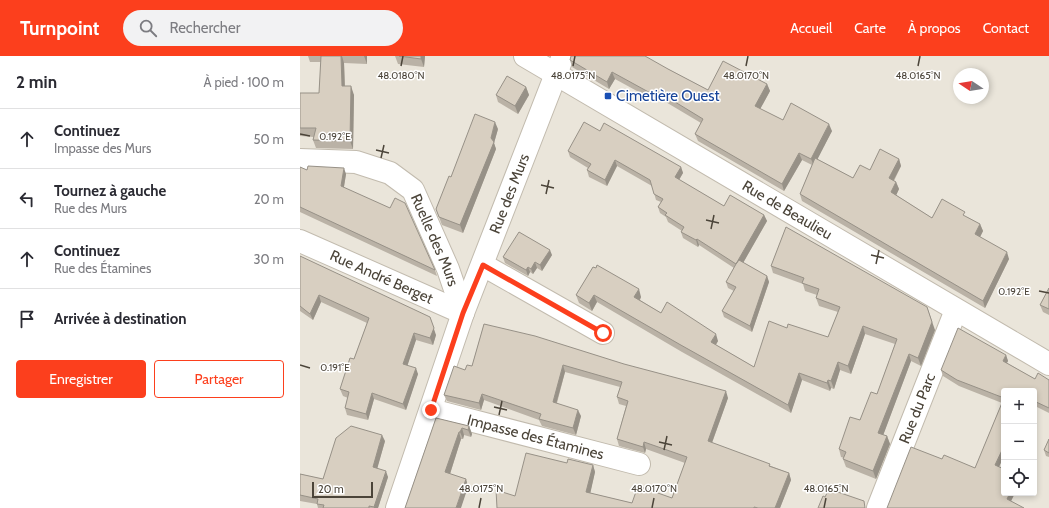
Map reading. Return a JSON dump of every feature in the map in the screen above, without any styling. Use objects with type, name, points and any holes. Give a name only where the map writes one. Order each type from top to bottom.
[{"type":"street","name":"Rue de Beaulieu","points":[[525,56],[559,65],[956,310],[1049,364]]},
{"type":"street","name":"Rue des Murs","points":[[397,508],[463,313],[483,265],[559,65]]},
{"type":"street","name":"Ruelle des Murs","points":[[300,160],[356,162],[390,173],[413,190],[448,269],[463,313]]},
{"type":"street","name":"Rue André Berget","points":[[300,241],[463,313]]},
{"type":"street","points":[[483,265],[603,333]]},
{"type":"street","name":"Rue du Parc","points":[[878,508],[956,310]]},
{"type":"street","name":"Impasse des Étamines","points":[[431,410],[639,464]]},
{"type":"shaded area","points":[[300,56],[1049,56],[1049,508],[300,508]]},
{"type":"building","points":[[321,56],[341,56],[342,86],[351,86],[350,141],[313,140],[316,128],[300,128],[300,93],[319,93]]},
{"type":"building","points":[[399,56],[421,56],[421,59]]},
{"type":"building","points":[[571,56],[645,56],[708,90],[723,61],[767,84],[755,106],[783,120],[791,103],[829,124],[811,159],[799,153],[782,184],[695,134],[703,119],[657,91],[654,95],[612,72],[607,82],[570,60]]},
{"type":"building","points":[[507,76],[526,87],[515,106],[496,95]]},
{"type":"building","points":[[475,114],[495,122],[491,138],[494,142],[460,225],[439,217],[436,209],[449,176],[451,177]]},
{"type":"building","points":[[584,122],[600,131],[604,123],[681,167],[675,177],[724,206],[730,195],[764,215],[736,264],[697,239],[696,240],[681,232],[684,227],[665,215],[667,213],[658,207],[663,199],[654,194],[650,180],[615,160],[605,180],[587,170],[591,164],[568,151]]},
{"type":"building","points":[[880,149],[899,159],[889,178],[896,182],[891,192],[932,218],[942,199],[965,212],[963,215],[980,224],[975,234],[1007,252],[983,301],[800,194],[815,158],[853,178],[860,165],[870,170]]},
{"type":"building","points":[[308,166],[344,168],[341,186],[390,208],[395,198],[405,203],[435,270],[300,207],[300,167],[307,170]]},
{"type":"building","points":[[786,227],[927,307],[932,322],[918,358],[909,354],[878,433],[887,436],[873,471],[843,459],[846,452],[839,449],[850,417],[860,420],[871,392],[877,394],[897,339],[863,326],[848,366],[838,362],[831,381],[828,380],[827,383],[799,373],[788,405],[594,295],[589,303],[576,295],[593,267],[596,268],[597,265],[639,289],[634,297],[661,313],[667,302],[716,334],[711,342],[754,367],[769,321],[787,328],[788,324],[828,337],[840,307],[816,298],[819,289],[802,283],[804,278],[771,266]]},
{"type":"building","points":[[519,232],[550,250],[540,265],[535,262],[531,269],[528,267],[526,270],[503,257]]},
{"type":"building","points":[[300,256],[430,317],[434,328],[430,338],[414,333],[403,364],[416,368],[403,404],[372,393],[366,414],[345,408],[349,392],[340,389],[350,358],[354,359],[369,318],[319,295],[310,314],[300,306]]},
{"type":"building","points":[[739,260],[767,276],[750,326],[722,311],[736,287],[726,282]]},
{"type":"building","points":[[1049,288],[1049,309],[1040,305]]},
{"type":"building","points":[[484,324],[535,336],[624,364],[726,391],[708,441],[770,464],[769,466],[789,473],[775,508],[497,508],[496,490],[515,496],[526,453],[567,463],[568,459],[593,465],[586,492],[632,503],[638,486],[672,498],[687,457],[644,442],[643,447],[617,439],[628,401],[617,397],[622,382],[563,365],[553,402],[578,410],[573,428],[539,419],[541,414],[482,394],[479,403],[444,395],[454,366],[465,370],[467,365],[472,366]]},
{"type":"building","points":[[958,328],[1006,355],[1003,361],[1035,379],[1038,373],[1049,380],[1049,408],[1037,402],[1037,388],[1001,388],[1001,397],[957,380],[941,370]]},
{"type":"building","points":[[1001,405],[1001,452],[995,465],[1001,468],[1001,496],[1008,496],[1007,499],[1024,508],[887,508],[911,447],[942,459],[944,455],[975,468]]},
{"type":"building","points":[[436,418],[469,426],[468,430],[462,428],[459,432],[445,472],[466,479],[456,508],[405,508]]},
{"type":"building","points":[[351,426],[382,435],[373,467],[386,471],[374,507],[323,508],[324,505],[317,504],[318,499],[300,495],[300,474],[323,479],[336,438]]},
{"type":"building","points":[[1049,439],[1049,453],[1044,450]]},
{"type":"building","points":[[829,489],[864,501],[865,508],[818,508],[823,496],[825,497]]},
{"type":"place","name":"Cimetière Ouest","points":[[608,96]]},
{"type":"route","points":[[431,410],[463,313],[483,265],[603,333]]}]
